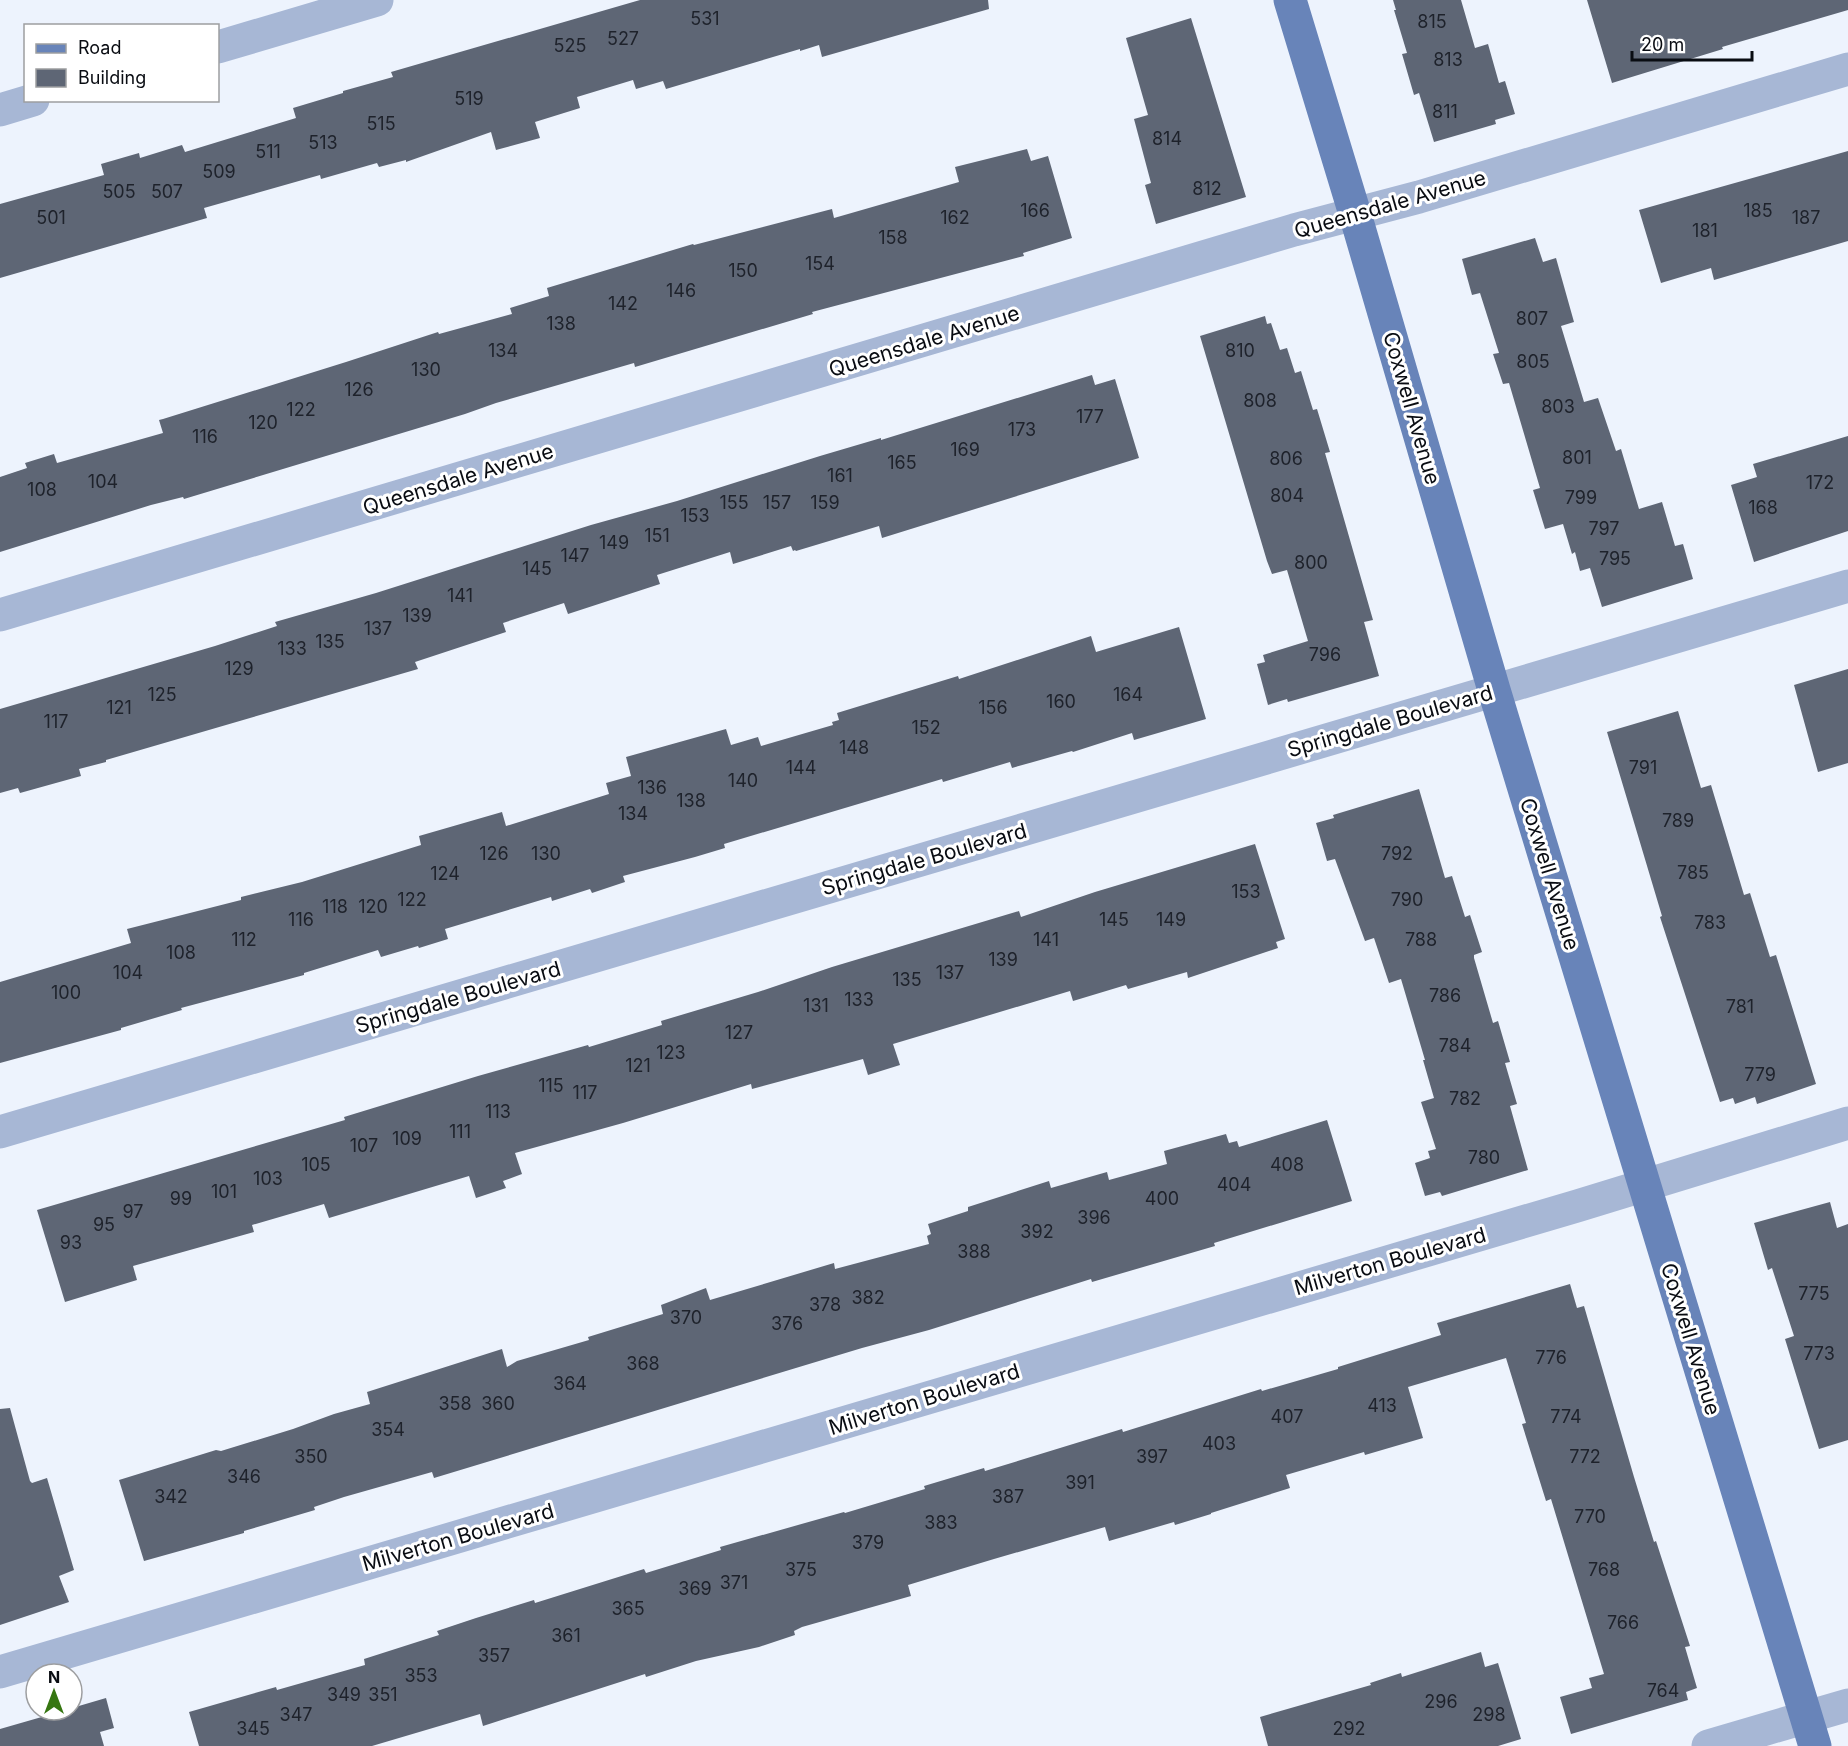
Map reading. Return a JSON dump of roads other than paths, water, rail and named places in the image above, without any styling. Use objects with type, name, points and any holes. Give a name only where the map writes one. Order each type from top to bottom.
[{"type":"main road","name":"Coxwell Avenue","points":[[1290,0],[1356,214],[1494,690],[1810,1731]]},
{"type":"street","points":[[219,47],[318,8],[377,0]]},
{"type":"street","name":"Queensdale Avenue","points":[[0,615],[1294,230],[1356,214],[1848,69]]},
{"type":"street","points":[[0,110],[26,102]]},
{"type":"street","name":"Springdale Boulevard","points":[[0,1132],[1848,586]]},
{"type":"street","name":"Milverton Boulevard","points":[[0,1672],[1848,1123]]},
{"type":"street","points":[[1708,1746],[1810,1731],[1848,1705]]}]
